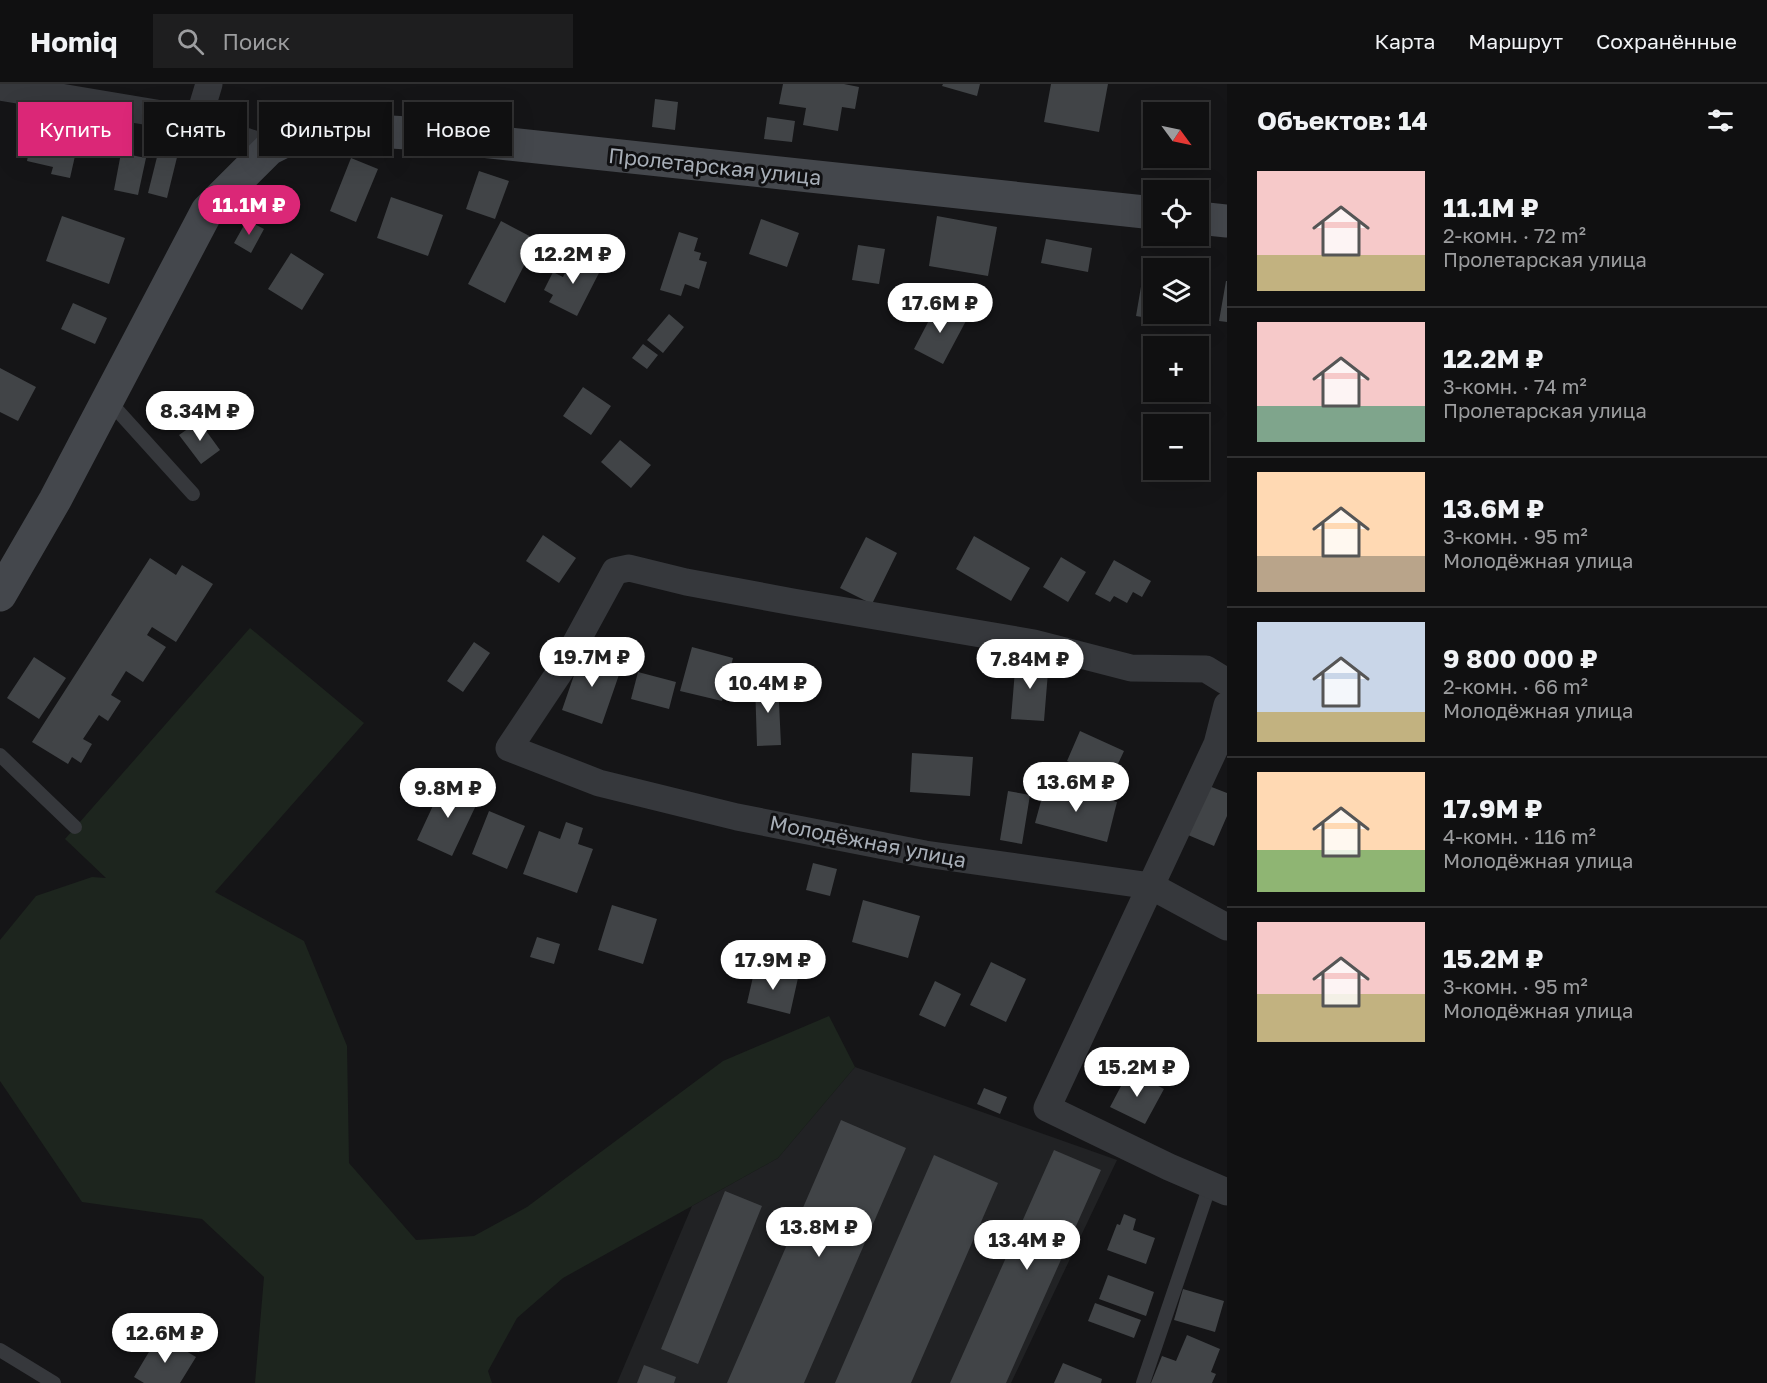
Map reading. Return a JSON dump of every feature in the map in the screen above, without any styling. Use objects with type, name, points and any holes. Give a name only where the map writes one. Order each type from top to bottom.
[{"type":"main road","name":"Пролетарская улица","points":[[392,132],[1143,212]]},
{"type":"main road","name":"Пролетарская улица","points":[[5,574],[55,500],[207,211],[262,156]]},
{"type":"main road","points":[[1209,219],[1227,221]]},
{"type":"street","points":[[204,102],[209,84]]},
{"type":"street","points":[[0,87],[144,111]]},
{"type":"street","name":"Молодёжная улица","points":[[1227,682],[1206,669],[1131,668],[1034,643],[793,602],[686,582],[629,568],[615,571],[561,670],[509,748],[599,783],[737,817],[925,854],[1151,886],[1227,927]]},
{"type":"street","points":[[1218,1188],[1047,1108],[1217,744],[1227,705]]},
{"type":"lane","points":[[108,400],[193,494]]},
{"type":"lane","points":[[0,755],[75,827]]},
{"type":"lane","points":[[1143,1383],[1218,1188]]},
{"type":"lane","points":[[0,1350],[54,1383]]},
{"type":"shaded area","points":[[250,628],[364,723],[215,892],[304,941],[347,1046],[349,1163],[416,1240],[474,1236],[527,1207],[723,1061],[829,1016],[855,1067],[778,1158],[563,1278],[517,1318],[488,1371],[492,1383],[255,1383],[264,1277],[202,1219],[82,1202],[0,1081],[0,940],[36,896],[92,877],[106,878],[65,839]]},
{"type":"shaded area","points":[[855,1067],[1117,1160],[1011,1383],[617,1383],[692,1206],[778,1158]]},
{"type":"building","points":[[783,84],[844,84],[859,87],[855,109],[842,107],[838,131],[803,125],[806,108],[779,104]]},
{"type":"building","points":[[943,84],[980,84],[977,96],[942,86]]},
{"type":"building","points":[[1051,84],[1108,84],[1099,132],[1044,122]]},
{"type":"building","points":[[655,99],[678,102],[675,130],[652,127]]},
{"type":"building","points":[[767,117],[795,121],[792,142],[764,139]]},
{"type":"building","points":[[28,156],[75,156],[70,178],[51,174],[53,167],[27,161]]},
{"type":"building","points":[[120,156],[146,158],[138,195],[114,190]]},
{"type":"building","points":[[157,156],[177,156],[167,198],[148,193]]},
{"type":"building","points":[[351,158],[378,169],[356,222],[330,211]]},
{"type":"building","points":[[479,171],[509,181],[495,219],[466,209]]},
{"type":"building","points":[[391,197],[443,215],[428,256],[377,238]]},
{"type":"building","points":[[62,216],[125,238],[109,284],[46,261]]},
{"type":"building","points":[[937,216],[997,227],[988,276],[929,266]]},
{"type":"building","points":[[761,219],[799,233],[787,267],[749,254]]},
{"type":"building","points":[[247,220],[264,229],[251,253],[234,243]]},
{"type":"building","points":[[501,221],[537,240],[505,303],[468,284]]},
{"type":"building","points":[[679,232],[698,238],[694,251],[701,253],[699,260],[707,262],[699,289],[685,284],[681,296],[660,290]]},
{"type":"building","points":[[1046,239],[1092,248],[1088,272],[1041,263]]},
{"type":"building","points":[[858,245],[885,249],[879,284],[852,280]]},
{"type":"building","points":[[291,253],[324,274],[302,310],[268,289]]},
{"type":"building","points":[[574,255],[601,269],[577,316],[549,302],[553,295],[544,290],[553,272],[563,277]]},
{"type":"building","points":[[1143,275],[1143,317],[1136,316]]},
{"type":"building","points":[[1227,281],[1227,322],[1219,321]]},
{"type":"building","points":[[73,303],[107,318],[95,344],[61,329]]},
{"type":"building","points":[[938,303],[967,319],[943,364],[914,349]]},
{"type":"building","points":[[669,314],[684,327],[663,353],[647,340]]},
{"type":"building","points":[[643,344],[658,355],[647,369],[632,358]]},
{"type":"building","points":[[0,368],[36,387],[18,421],[0,412]]},
{"type":"building","points":[[583,387],[611,406],[591,435],[563,416]]},
{"type":"building","points":[[199,421],[220,450],[201,464],[179,435]]},
{"type":"building","points":[[620,440],[651,465],[631,488],[601,462]]},
{"type":"building","points":[[543,535],[576,558],[559,583],[526,561]]},
{"type":"building","points":[[974,536],[1030,568],[1011,601],[956,569]]},
{"type":"building","points":[[866,537],[897,553],[872,604],[840,588]]},
{"type":"building","points":[[1061,557],[1086,572],[1068,602],[1043,587]]},
{"type":"building","points":[[150,558],[176,575],[182,565],[213,584],[176,642],[152,627],[147,635],[166,647],[143,682],[126,671],[111,695],[121,701],[108,721],[99,715],[83,739],[92,744],[81,763],[72,757],[68,764],[32,742]]},
{"type":"building","points":[[1114,560],[1151,581],[1142,597],[1133,592],[1127,603],[1114,596],[1110,602],[1095,594]]},
{"type":"building","points":[[474,642],[490,653],[463,692],[447,681]]},
{"type":"building","points":[[692,647],[733,658],[722,701],[680,691]]},
{"type":"building","points":[[582,652],[622,666],[602,724],[562,710]]},
{"type":"building","points":[[34,657],[66,678],[39,719],[7,698]]},
{"type":"building","points":[[1016,658],[1049,660],[1044,721],[1011,719]]},
{"type":"building","points":[[638,672],[676,682],[669,709],[631,699]]},
{"type":"building","points":[[778,682],[781,745],[757,746],[755,683]]},
{"type":"building","points":[[1080,731],[1124,751],[1110,781],[1067,761]]},
{"type":"building","points":[[912,753],[973,757],[970,796],[910,792]]},
{"type":"building","points":[[444,782],[479,799],[452,856],[417,840]]},
{"type":"building","points":[[1046,783],[1117,802],[1107,842],[1035,823]]},
{"type":"building","points":[[1209,786],[1227,793],[1227,816],[1214,846],[1188,835]]},
{"type":"building","points":[[1008,791],[1030,795],[1022,844],[1000,840]]},
{"type":"building","points":[[489,811],[525,826],[507,869],[472,854]]},
{"type":"building","points":[[566,822],[583,828],[578,844],[593,849],[577,893],[523,874],[539,831],[560,839]]},
{"type":"building","points":[[813,863],[837,869],[830,896],[806,890]]},
{"type":"building","points":[[863,900],[920,916],[908,958],[852,942]]},
{"type":"building","points":[[612,905],[657,919],[643,964],[598,950]]},
{"type":"building","points":[[537,937],[560,944],[554,964],[530,957]]},
{"type":"building","points":[[991,962],[1026,979],[1006,1022],[970,1005]]},
{"type":"building","points":[[755,968],[798,978],[790,1014],[747,1003]]},
{"type":"building","points":[[935,981],[961,994],[945,1027],[919,1015]]},
{"type":"building","points":[[1129,1071],[1164,1089],[1145,1124],[1110,1107]]},
{"type":"building","points":[[984,1088],[1007,1097],[1000,1114],[977,1104]]},
{"type":"building","points":[[841,1120],[906,1148],[804,1383],[727,1383]]},
{"type":"building","points":[[1054,1150],[1101,1170],[1006,1383],[950,1383]]},
{"type":"building","points":[[934,1155],[998,1183],[911,1383],[835,1383]]},
{"type":"building","points":[[725,1191],[762,1206],[698,1364],[661,1349]]},
{"type":"building","points":[[1124,1214],[1136,1219],[1133,1230],[1155,1238],[1146,1264],[1107,1250],[1117,1224],[1120,1225]]},
{"type":"building","points":[[1108,1275],[1154,1292],[1146,1316],[1099,1299]]},
{"type":"building","points":[[1183,1289],[1224,1301],[1215,1332],[1174,1320]]},
{"type":"building","points":[[1095,1303],[1141,1320],[1134,1338],[1088,1321]]},
{"type":"building","points":[[159,1335],[196,1357],[180,1383],[144,1383],[134,1377]]},
{"type":"building","points":[[1187,1335],[1220,1349],[1211,1372],[1216,1374],[1212,1383],[1151,1383],[1162,1356],[1176,1361]]},
{"type":"building","points":[[1063,1363],[1102,1379],[1101,1383],[1054,1383]]},
{"type":"building","points":[[644,1365],[676,1377],[674,1383],[637,1383]]}]
